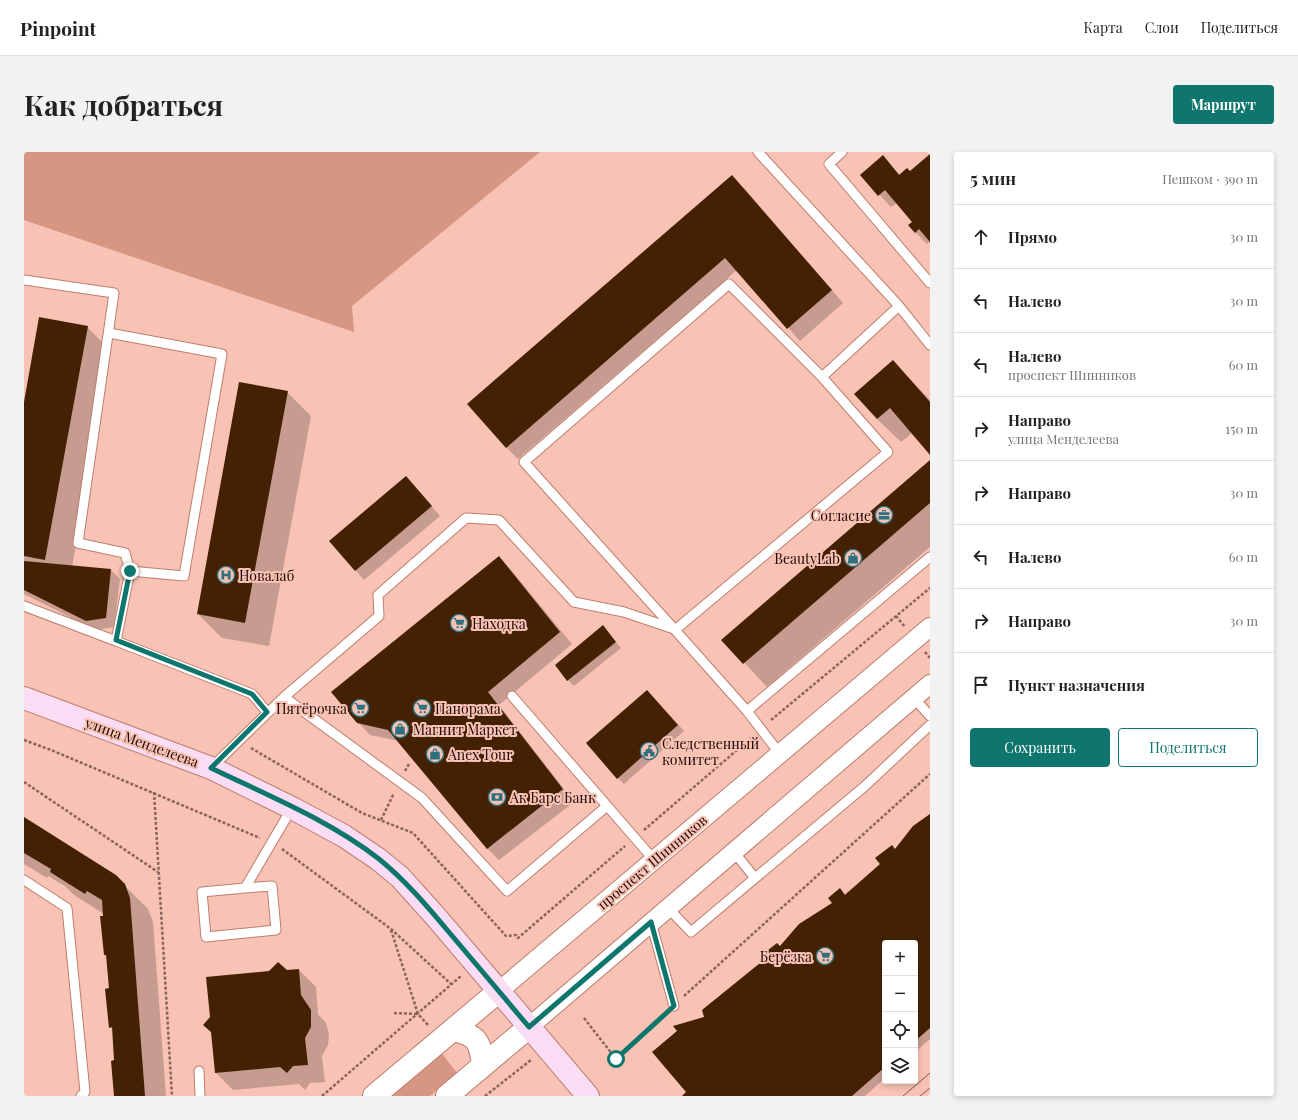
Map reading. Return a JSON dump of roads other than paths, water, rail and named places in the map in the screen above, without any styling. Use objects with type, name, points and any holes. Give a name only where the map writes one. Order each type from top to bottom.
[{"type":"main road","name":"улица Менделеева","points":[[24,698],[211,768],[292,808],[344,836],[378,859],[400,877],[588,1096]]},
{"type":"street","name":"проспект Шинников","points":[[374,1096],[443,1031],[499,991],[930,627]]},
{"type":"street","points":[[446,1096],[529,1027],[930,684]]},
{"type":"street","points":[[443,1031],[469,1033],[481,1047],[483,1065]]},
{"type":"lane","points":[[758,152],[899,306],[930,345]]},
{"type":"lane","points":[[842,152],[829,164],[930,283]]},
{"type":"lane","points":[[24,280],[114,293],[78,543],[125,553],[130,571],[116,640]]},
{"type":"lane","points":[[675,630],[888,452],[822,377],[729,284],[524,462],[762,728],[780,754]]},
{"type":"lane","points":[[822,377],[899,306]]},
{"type":"lane","points":[[109,333],[222,354],[184,576],[130,571]]},
{"type":"lane","points":[[211,768],[267,712],[379,616],[378,595],[466,518],[499,520],[574,602],[624,612],[675,630]]},
{"type":"lane","points":[[747,711],[930,557]]},
{"type":"lane","points":[[24,606],[116,640],[252,694],[267,712]]},
{"type":"lane","points":[[512,696],[654,860]]},
{"type":"lane","points":[[284,697],[422,798],[507,891],[607,806]]},
{"type":"lane","points":[[914,698],[930,716]]},
{"type":"lane","points":[[668,908],[691,932],[865,786],[930,725]]},
{"type":"lane","points":[[245,888],[292,808]]},
{"type":"lane","points":[[734,852],[755,878]]},
{"type":"lane","points":[[24,880],[67,908],[85,1092],[81,1096]]},
{"type":"lane","points":[[272,886],[276,930],[206,937],[202,892],[245,888],[272,886]]},
{"type":"lane","points":[[651,922],[674,1006]]},
{"type":"lane","points":[[198,1071],[200,1096]]},
{"type":"tram line","points":[[903,1096],[930,1073]]},
{"type":"tram line","points":[[920,1096],[930,1088]]},
{"type":"place","name":"Согласие","points":[[884,515]]},
{"type":"place","name":"BeautyLab","points":[[853,558]]},
{"type":"place","name":"Новалаб","points":[[226,575]]},
{"type":"place","name":"Находка","points":[[459,623]]},
{"type":"place","name":"Пятёрочка","points":[[360,708]]},
{"type":"place","name":"Панорама","points":[[422,708]]},
{"type":"place","name":"Магнит Маркет","points":[[400,729]]},
{"type":"place","name":"Следственный комитет","points":[[649,751]]},
{"type":"place","name":"Anex Tour","points":[[435,754]]},
{"type":"place","name":"Ак Барс Банк","points":[[497,797]]},
{"type":"place","name":"Берёзка","points":[[825,956]]}]
